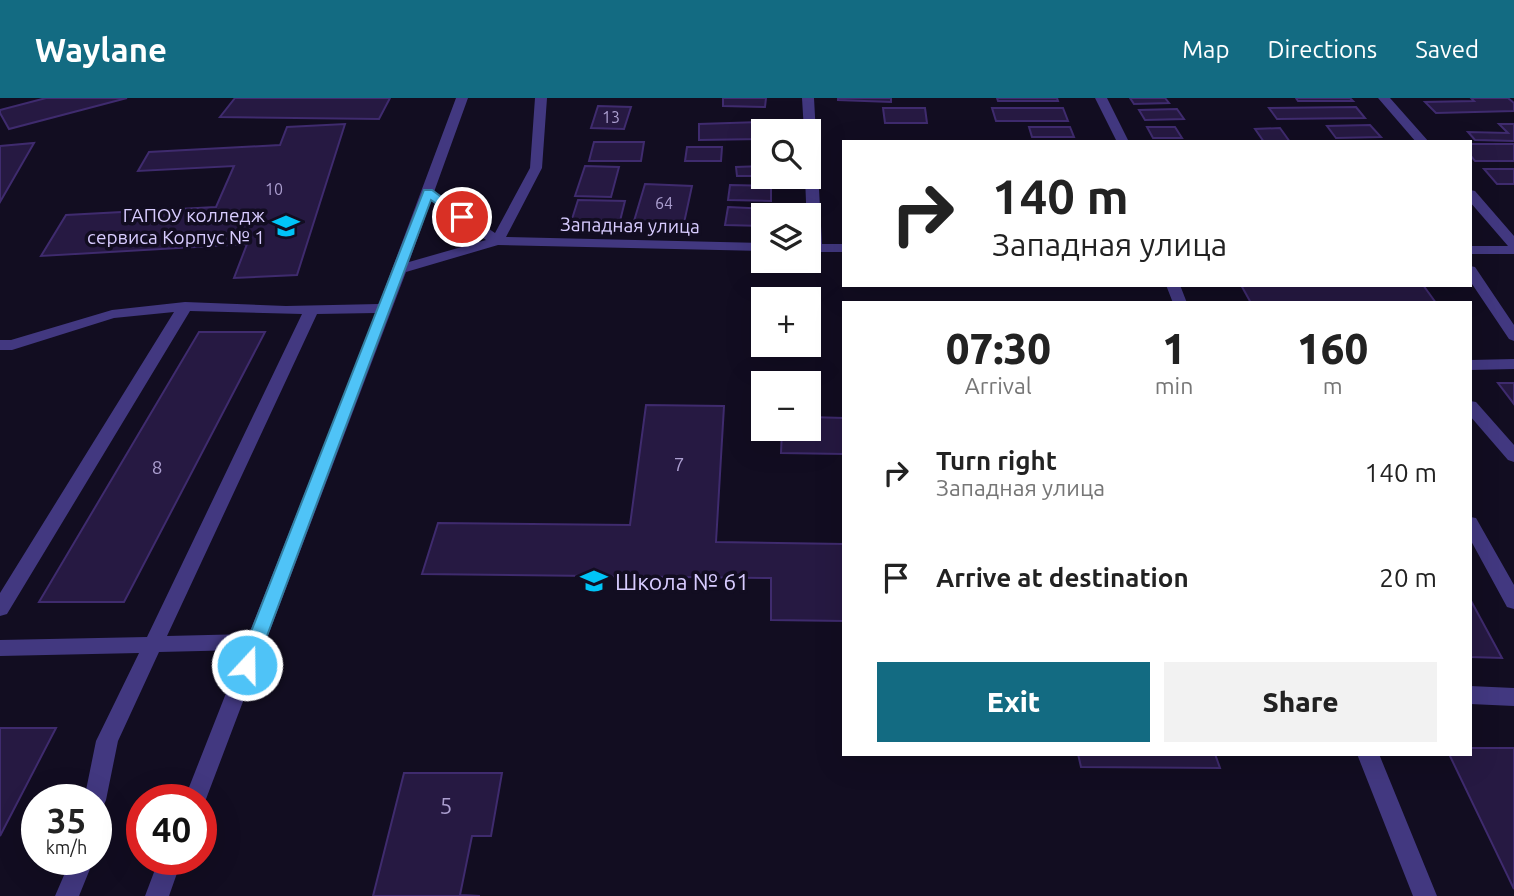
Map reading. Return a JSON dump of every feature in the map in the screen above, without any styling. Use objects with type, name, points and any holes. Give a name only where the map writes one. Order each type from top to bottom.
[{"type":"street","points":[[201,784],[400,269],[463,98]]},
{"type":"street","points":[[428,192],[496,241],[536,168],[541,98]]},
{"type":"street","points":[[808,98],[811,203]]},
{"type":"street","points":[[1101,98],[1122,140]]},
{"type":"street","points":[[1384,98],[1421,140]]},
{"type":"street","points":[[1472,196],[1514,244]]},
{"type":"street","name":"Западная улица","points":[[400,269],[496,241],[751,247]]},
{"type":"street","points":[[821,248],[842,248]]},
{"type":"street","points":[[1472,250],[1514,250]]},
{"type":"street","points":[[1472,273],[1514,336]]},
{"type":"street","points":[[0,345],[12,345],[112,314],[185,306],[385,308]]},
{"type":"street","points":[[0,608],[185,306]]},
{"type":"street","points":[[98,784],[107,741],[312,309]]},
{"type":"street","points":[[1472,365],[1514,364]]},
{"type":"street","points":[[1472,408],[1514,456]]},
{"type":"street","points":[[1472,527],[1514,602]]},
{"type":"street","points":[[0,648],[256,642]]},
{"type":"street","points":[[1472,695],[1514,697]]},
{"type":"street","points":[[1369,756],[1425,896]]},
{"type":"street","points":[[67,896],[76,875]]},
{"type":"street","points":[[157,896],[166,875]]},
{"type":"building","points":[[46,98],[127,98],[9,129],[0,113],[0,110]]},
{"type":"building","points":[[235,98],[390,98],[379,119],[220,117]]},
{"type":"building","points":[[723,98],[766,98],[765,107],[723,106]]},
{"type":"building","points":[[891,98],[891,102],[838,100]]},
{"type":"building","points":[[997,98],[1057,98],[1058,101],[998,101]]},
{"type":"building","points":[[1130,98],[1165,98],[1169,103],[1134,104]]},
{"type":"building","points":[[1296,98],[1350,98],[1353,101],[1298,101]]},
{"type":"building","points":[[1471,98],[1508,98],[1514,103],[1514,111],[1436,113],[1425,102],[1474,101]]},
{"type":"building","points":[[598,106],[631,107],[624,129],[591,128]]},
{"type":"building","points":[[1356,107],[1365,118],[1277,119],[1269,108]]},
{"type":"building","points":[[883,108],[925,108],[927,123],[885,123]]},
{"type":"building","points":[[992,108],[1063,108],[1068,121],[996,121]]},
{"type":"building","points":[[1177,109],[1184,119],[1145,120],[1139,110]]},
{"type":"building","points":[[751,122],[751,139],[699,140],[699,124]]},
{"type":"building","points":[[345,124],[297,275],[234,278],[247,244],[41,256],[66,215],[216,207],[234,166],[138,171],[149,152],[280,145],[287,127]]},
{"type":"building","points":[[1499,124],[1514,124],[1514,141],[1475,140],[1468,132],[1508,133]]},
{"type":"building","points":[[1370,125],[1381,137],[1336,138],[1327,126]]},
{"type":"building","points":[[1029,127],[1070,127],[1074,137],[1032,137]]},
{"type":"building","points":[[1147,127],[1175,127],[1182,138],[1153,138]]},
{"type":"building","points":[[1280,128],[1289,140],[1263,140],[1255,129]]},
{"type":"building","points":[[594,142],[644,142],[641,161],[589,161]]},
{"type":"building","points":[[34,143],[0,202],[0,146]]},
{"type":"building","points":[[1472,144],[1514,144],[1514,161],[1475,161],[1472,157]]},
{"type":"building","points":[[687,147],[722,147],[721,161],[685,161]]},
{"type":"building","points":[[585,166],[619,167],[611,197],[575,196]]},
{"type":"building","points":[[751,166],[751,176],[737,176],[736,167]]},
{"type":"building","points":[[1484,169],[1514,169],[1514,184],[1497,184]]},
{"type":"building","points":[[645,184],[692,186],[684,223],[634,221]]},
{"type":"building","points":[[730,185],[771,189],[771,201],[728,200]]},
{"type":"building","points":[[578,200],[625,201],[620,221],[572,219]]},
{"type":"building","points":[[728,207],[751,208],[751,226],[725,225]]},
{"type":"building","points":[[1242,287],[1424,287],[1435,301],[1250,301]]},
{"type":"building","points":[[199,332],[265,332],[124,602],[39,602]]},
{"type":"building","points":[[1498,383],[1514,383],[1514,404]]},
{"type":"building","points":[[646,405],[724,406],[716,542],[842,544],[842,621],[771,620],[771,578],[422,574],[438,523],[630,525]]},
{"type":"building","points":[[821,417],[842,418],[842,454],[781,453],[782,441],[821,441]]},
{"type":"building","points":[[1472,603],[1502,658],[1472,657]]},
{"type":"building","points":[[0,728],[56,728],[27,784],[21,784],[21,796],[0,836]]},
{"type":"building","points":[[1472,748],[1514,748],[1514,889],[1450,756],[1472,756]]},
{"type":"building","points":[[1078,756],[1216,756],[1220,768],[1081,767]]},
{"type":"building","points":[[404,773],[502,773],[491,836],[472,836],[460,895],[480,896],[373,896]]},
{"type":"place","name":"ГАПОУ колледж сервиса Корпус № 1","points":[[286,226]]},
{"type":"place","name":"Школа № 61","points":[[594,581]]},
{"type":"route","points":[[247,665],[428,192],[462,217]]}]
